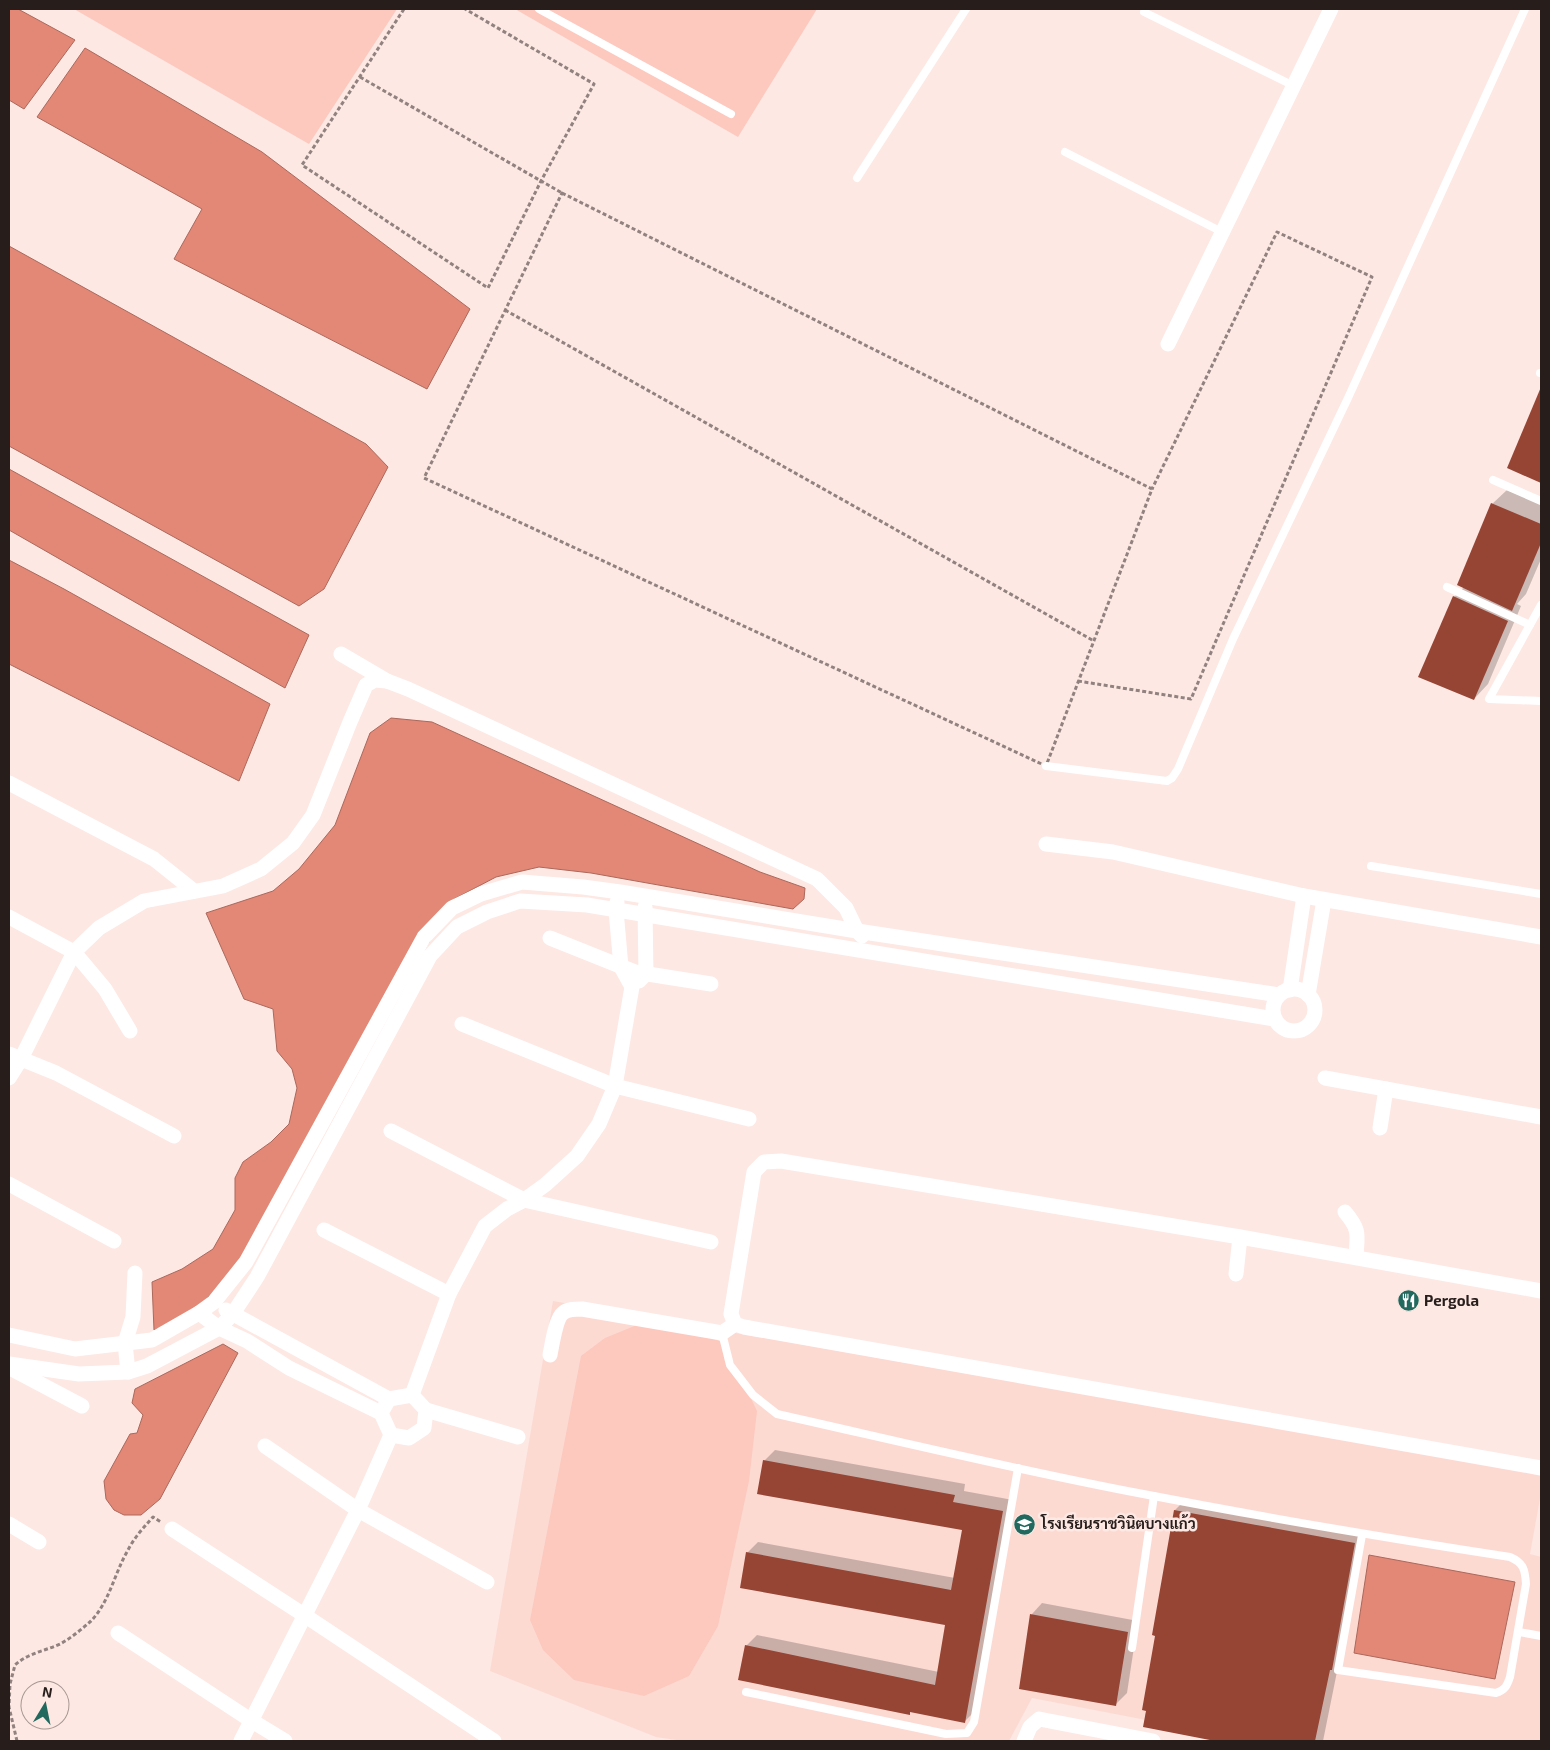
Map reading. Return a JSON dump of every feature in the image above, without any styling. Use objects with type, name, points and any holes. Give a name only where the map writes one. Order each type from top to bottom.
[{"type":"street","points":[[1168,344],[1331,9]]},
{"type":"street","points":[[341,654],[387,681],[408,688],[817,879],[846,908],[857,931],[880,955]]},
{"type":"street","points":[[9,1078],[15,1056],[74,952],[98,928],[144,901],[223,886],[261,870],[293,843],[313,815],[366,685],[375,680],[387,681]]},
{"type":"street","points":[[9,783],[154,859],[194,891]]},
{"type":"street","points":[[1046,844],[1113,852],[1324,900],[1541,937]]},
{"type":"street","points":[[9,1335],[75,1349],[152,1340],[199,1313],[214,1302],[246,1262],[424,937],[452,908],[481,894],[522,882],[590,888],[857,931],[1284,992],[1300,990],[1308,995],[1313,1002],[1314,1018],[1302,1030],[1294,1032],[1279,1026],[1274,1019],[1273,1007],[1284,992],[1304,896]]},
{"type":"street","points":[[587,906],[590,888]]},
{"type":"street","points":[[412,1395],[450,1294],[485,1226],[507,1209],[524,1200],[577,1156],[599,1124],[615,1086],[632,986],[621,967],[616,910],[620,892]]},
{"type":"street","points":[[646,897],[644,915],[646,974]]},
{"type":"street","points":[[1308,995],[1324,900]]},
{"type":"street","points":[[9,1366],[79,1374],[128,1372],[146,1366],[219,1328],[232,1315],[257,1277],[430,956],[457,927],[487,912],[520,901],[616,910],[1274,1019]]},
{"type":"street","points":[[9,917],[74,952],[105,989],[130,1031]]},
{"type":"street","points":[[550,938],[635,972],[711,984]]},
{"type":"street","points":[[632,986],[646,974]]},
{"type":"street","points":[[462,1024],[615,1086],[749,1119]]},
{"type":"street","points":[[15,1056],[56,1073],[174,1136]]},
{"type":"street","points":[[1325,1078],[1541,1117]]},
{"type":"street","points":[[343,1084],[358,1088]]},
{"type":"street","points":[[1380,1128],[1386,1089]]},
{"type":"street","points":[[391,1131],[524,1200],[712,1242]]},
{"type":"street","points":[[1541,1291],[1240,1237],[781,1161],[764,1162],[754,1172],[730,1314],[735,1324],[744,1327],[1541,1468]]},
{"type":"street","points":[[9,1184],[114,1241]]},
{"type":"street","points":[[1345,1212],[1353,1221],[1358,1233],[1356,1258]]},
{"type":"street","points":[[324,1230],[450,1294]]},
{"type":"street","points":[[1236,1274],[1240,1237]]},
{"type":"street","points":[[128,1372],[125,1343],[134,1317],[135,1273]]},
{"type":"street","points":[[214,1302],[232,1315],[389,1399],[412,1395]]},
{"type":"street","points":[[550,1354],[559,1317],[564,1312],[572,1310],[582,1309],[722,1333],[735,1324]]},
{"type":"street","points":[[199,1313],[219,1328],[247,1341],[289,1368],[381,1413],[391,1435],[358,1510],[241,1741]]},
{"type":"street","points":[[75,1349],[79,1374]]},
{"type":"street","points":[[9,1366],[82,1406]]},
{"type":"street","points":[[412,1395],[426,1410],[518,1436]]},
{"type":"street","points":[[381,1413],[389,1399]]},
{"type":"street","points":[[391,1435],[409,1438],[424,1428],[426,1410]]},
{"type":"street","points":[[265,1446],[358,1510],[487,1582]]},
{"type":"street","points":[[9,1524],[39,1542]]},
{"type":"street","points":[[172,1529],[304,1614],[494,1741]]},
{"type":"street","points":[[118,1633],[285,1741]]},
{"type":"street","points":[[1024,1741],[1030,1727],[1039,1720],[1153,1741]]},
{"type":"lane","points":[[539,9],[731,114]]},
{"type":"lane","points":[[857,178],[966,9]]},
{"type":"lane","points":[[1046,766],[1167,780],[1172,778],[1178,768],[1233,638],[1348,398],[1525,9]]},
{"type":"lane","points":[[1144,12],[1294,86]]},
{"type":"lane","points":[[1065,152],[1222,232]]},
{"type":"lane","points":[[1493,480],[1541,501]]},
{"type":"lane","points":[[1447,587],[1530,624]]},
{"type":"lane","points":[[1541,605],[1489,699],[1541,701]]},
{"type":"lane","points":[[1371,866],[1541,894]]},
{"type":"lane","points":[[722,1333],[730,1365],[753,1395],[777,1414],[1018,1468],[1154,1496],[1362,1535],[1510,1557],[1518,1560],[1525,1573],[1526,1584],[1519,1632],[1510,1677],[1506,1687],[1496,1693],[1338,1670],[1362,1535]]},
{"type":"lane","points":[[746,1692],[946,1734],[967,1733],[974,1722],[1018,1468]]},
{"type":"lane","points":[[1132,1648],[1154,1496]]},
{"type":"lane","points":[[1519,1632],[1541,1636]]},
{"type":"path","points":[[404,9],[302,165],[488,288],[541,180],[594,84],[465,9]]},
{"type":"path","points":[[360,77],[562,192],[1152,489]]},
{"type":"path","points":[[562,192],[424,478],[1046,766],[1078,681],[1152,489],[1277,232],[1372,277],[1191,699],[1078,681]]},
{"type":"path","points":[[505,310],[1094,641]]},
{"type":"path","points":[[17,1741],[9,1707],[10,1684],[15,1665],[29,1656],[60,1644],[94,1617],[107,1598],[127,1551],[137,1535],[153,1517],[172,1529]]},
{"type":"shaded area","points":[[9,9],[18,9],[75,40],[24,109],[9,100]]},
{"type":"shaded area","points":[[74,9],[397,9],[309,144]]},
{"type":"shaded area","points":[[515,9],[817,9],[738,137]]},
{"type":"shaded area","points":[[85,48],[262,152],[470,309],[427,389],[174,259],[202,209],[37,117]]},
{"type":"shaded area","points":[[9,246],[366,444],[388,467],[324,589],[299,606],[9,446]]},
{"type":"shaded area","points":[[9,469],[309,635],[285,688],[9,530]]},
{"type":"shaded area","points":[[9,560],[270,704],[239,781],[9,664]]},
{"type":"shaded area","points":[[391,718],[432,722],[760,872],[805,888],[804,899],[793,909],[591,873],[539,867],[496,877],[454,899],[240,1267],[183,1321],[154,1330],[152,1282],[182,1269],[213,1249],[235,1210],[235,1178],[243,1162],[271,1142],[289,1124],[297,1088],[292,1069],[277,1051],[273,1009],[244,999],[206,913],[273,891],[299,869],[335,825],[370,733]]},
{"type":"shaded area","name":"โรงเรียนราชวินิตบางแก้ว","points":[[553,1301],[1541,1474],[1541,1493],[1530,1554],[1541,1557],[1541,1741],[1255,1741],[1032,1698],[1009,1741],[683,1741],[656,1737],[490,1671]]},
{"type":"shaded area","points":[[649,1320],[679,1325],[724,1343],[757,1411],[749,1481],[718,1626],[689,1676],[644,1696],[574,1680],[543,1650],[530,1620],[581,1356],[605,1338]]},
{"type":"shaded area","points":[[223,1344],[238,1353],[160,1499],[141,1515],[124,1515],[114,1510],[106,1499],[104,1481],[130,1434],[137,1433],[143,1415],[132,1403],[135,1389]]},
{"type":"shaded area","points":[[1369,1555],[1515,1582],[1495,1679],[1354,1653]]},
{"type":"building","points":[[1541,387],[1541,483],[1507,468]]},
{"type":"building","points":[[1491,503],[1541,524],[1541,543],[1512,611],[1457,585]]},
{"type":"building","points":[[1453,596],[1508,621],[1474,700],[1418,677]]},
{"type":"building","points":[[763,1460],[955,1495],[953,1502],[1003,1511],[965,1723],[910,1712],[910,1715],[738,1680],[745,1645],[935,1685],[945,1625],[740,1588],[746,1552],[951,1590],[962,1530],[757,1494]]},
{"type":"building","points":[[1174,1510],[1355,1543],[1332,1670],[1330,1670],[1315,1741],[1215,1741],[1143,1727],[1146,1711],[1142,1710],[1155,1636],[1152,1635]]},
{"type":"building","points":[[1030,1614],[1128,1632],[1116,1706],[1019,1689]]},
{"type":"place","name":"Pergola","points":[[1408,1301]]},
{"type":"place","name":"โรงเรียนราชวินิตบางแก้ว","points":[[1025,1524]]}]
